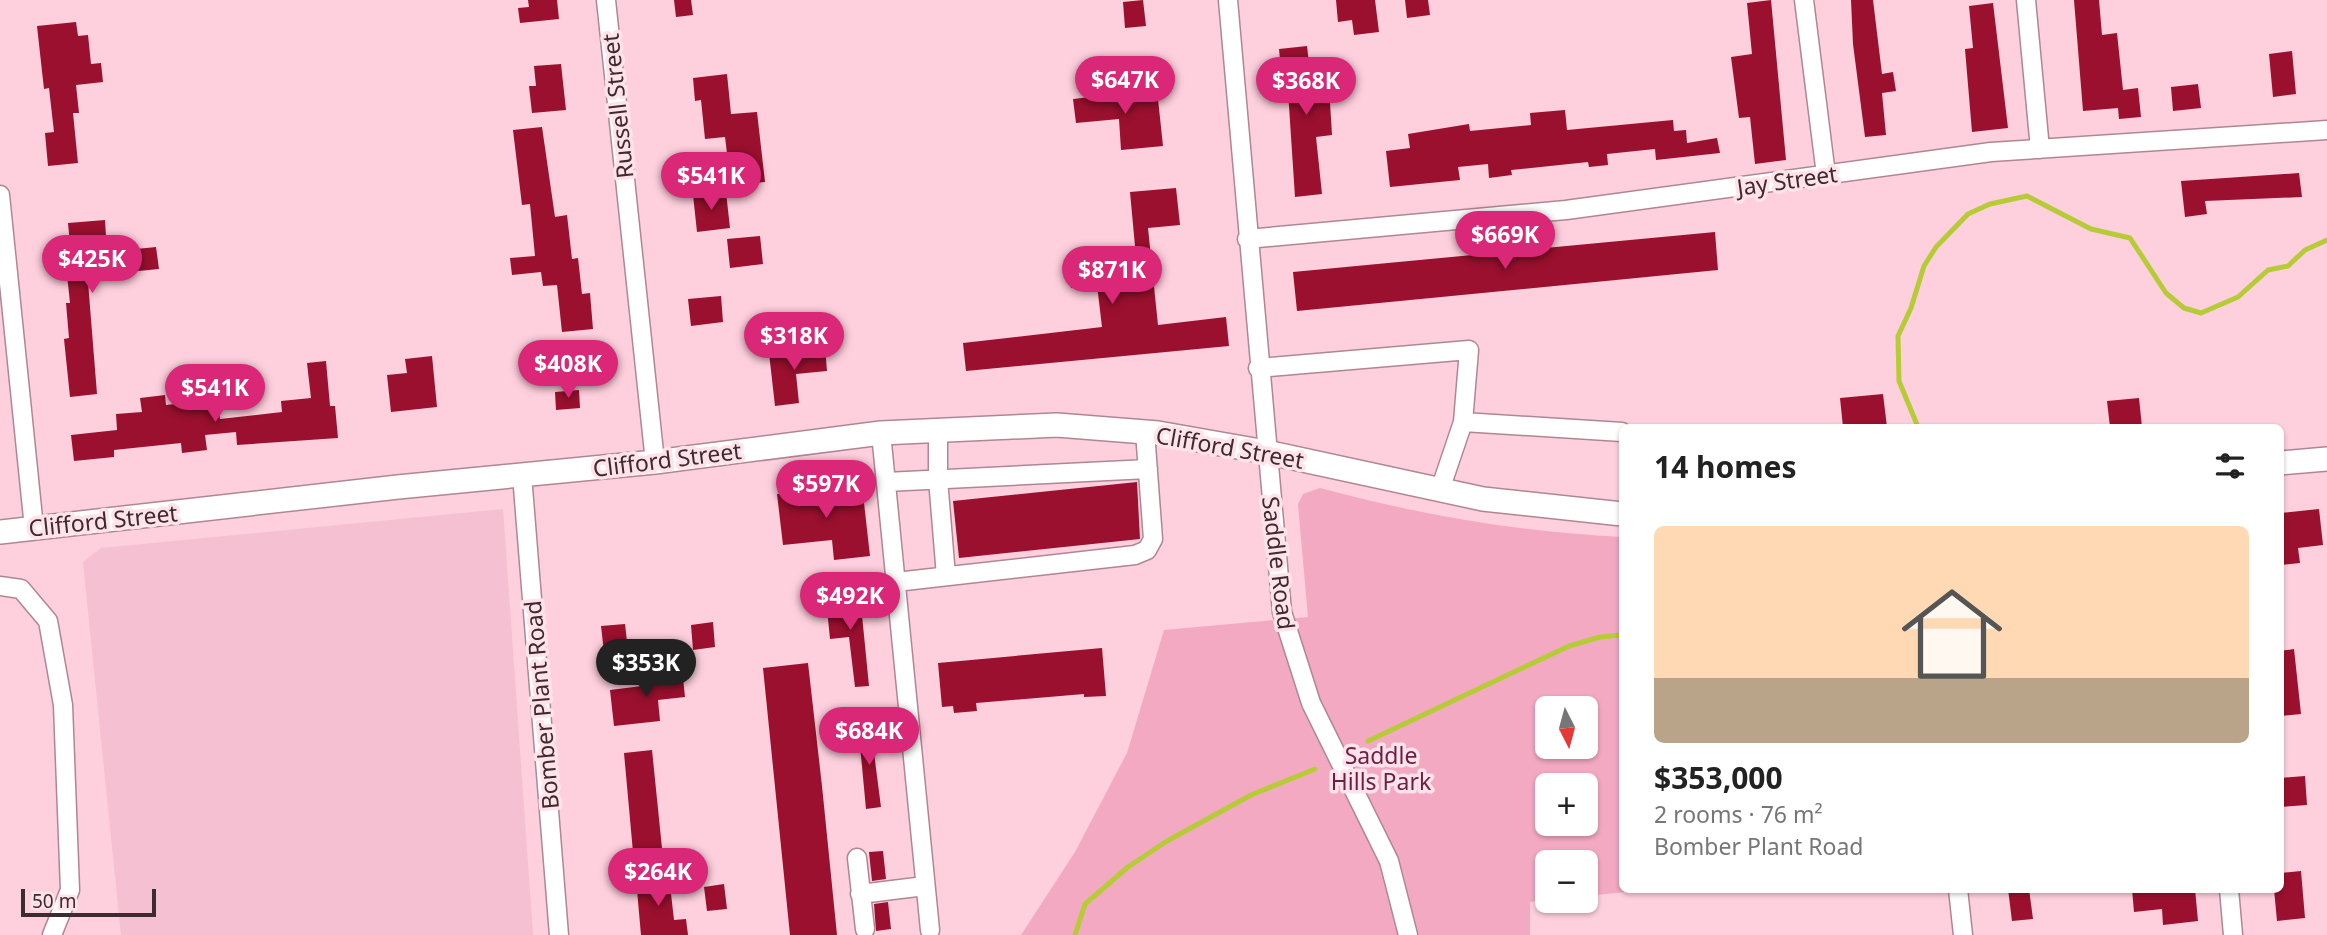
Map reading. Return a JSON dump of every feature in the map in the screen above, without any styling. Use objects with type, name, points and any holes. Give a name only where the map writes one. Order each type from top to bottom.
[{"type":"main road","name":"Clifford Street","points":[[0,532],[655,462],[881,433],[1057,425],[1145,432],[1266,452],[1483,499],[1619,514]]},
{"type":"main road","points":[[2284,463],[2327,459]]},
{"type":"street","name":"Russell Street","points":[[606,0],[655,462]]},
{"type":"street","name":"Saddle Road","points":[[1228,0],[1258,368],[1282,612],[1289,640],[1322,727],[1389,861],[1408,935]]},
{"type":"street","points":[[1804,0],[1826,175]]},
{"type":"street","points":[[2026,0],[2040,149]]},
{"type":"street","name":"Jay Street","points":[[1247,239],[1566,210],[1991,152],[2327,130]]},
{"type":"street","points":[[0,195],[34,528]]},
{"type":"street","points":[[1258,368],[1468,350],[1463,422],[1440,490]]},
{"type":"street","points":[[1463,422],[1619,432]]},
{"type":"street","points":[[938,430],[938,480],[946,576]]},
{"type":"street","points":[[896,582],[1135,555],[1147,550],[1153,539],[1145,432]]},
{"type":"street","points":[[881,433],[930,930]]},
{"type":"street","points":[[886,482],[1148,469]]},
{"type":"street","name":"Bomber Plant Road","points":[[522,475],[559,935]]},
{"type":"street","points":[[0,586],[20,589],[48,621],[63,705],[70,890],[52,935]]},
{"type":"street","points":[[857,858],[864,929]]},
{"type":"street","points":[[860,894],[926,886]]},
{"type":"street","points":[[1958,893],[1963,935]]},
{"type":"street","points":[[2229,893],[2233,935]]},
{"type":"shaded area","points":[[503,509],[533,935],[121,935],[83,562],[101,548]]},
{"type":"green space","name":"Saddle Hills Park","points":[[1320,488],[1470,521],[1619,537],[1619,893],[1598,895],[1598,850],[1535,850],[1535,901],[1530,902],[1530,935],[1021,935],[1075,852],[1127,753],[1164,630],[1308,617],[1298,504],[1303,494]]},
{"type":"building","points":[[528,0],[557,0],[559,19],[520,23],[518,8],[529,7]]},
{"type":"building","points":[[674,0],[691,0],[693,15],[676,17]]},
{"type":"building","points":[[1143,0],[1146,26],[1125,28],[1123,2]]},
{"type":"building","points":[[1336,0],[1375,0],[1379,32],[1354,35],[1352,20],[1338,22]]},
{"type":"building","points":[[1405,0],[1428,0],[1430,15],[1407,18]]},
{"type":"building","points":[[1771,0],[1786,160],[1755,164],[1750,117],[1739,118],[1731,57],[1752,54],[1747,3]]},
{"type":"building","points":[[1851,0],[1873,0],[1882,74],[1893,72],[1896,91],[1882,93],[1886,135],[1865,137],[1853,44]]},
{"type":"building","points":[[2074,0],[2099,0],[2102,35],[2117,33],[2123,90],[2138,88],[2141,117],[2119,119],[2118,108],[2083,111]]},
{"type":"building","points":[[1993,3],[2008,128],[1972,132],[1965,49],[1973,48],[1969,6]]},
{"type":"building","points":[[76,22],[78,36],[88,35],[91,64],[101,63],[103,82],[76,85],[79,113],[73,113],[78,163],[48,166],[45,133],[54,132],[49,88],[44,89],[37,26]]},
{"type":"building","points":[[1307,46],[1310,72],[1328,70],[1332,135],[1316,137],[1322,194],[1295,197],[1288,91],[1283,91],[1279,49]]},
{"type":"building","points":[[2292,51],[2296,94],[2273,97],[2269,54]]},
{"type":"building","points":[[561,64],[566,110],[532,113],[529,86],[536,86],[534,66]]},
{"type":"building","points":[[727,74],[731,114],[757,112],[765,182],[731,186],[725,137],[705,139],[701,100],[695,101],[693,78]]},
{"type":"building","points":[[1142,84],[1144,100],[1158,99],[1163,146],[1121,150],[1119,119],[1076,123],[1073,99],[1116,94],[1116,87]]},
{"type":"building","points":[[2198,84],[2201,108],[2173,111],[2171,87]]},
{"type":"building","points":[[1565,110],[1567,130],[1673,120],[1674,131],[1686,130],[1687,143],[1717,138],[1720,153],[1656,160],[1655,149],[1607,154],[1608,165],[1589,167],[1588,162],[1511,170],[1512,175],[1489,178],[1488,164],[1458,167],[1460,180],[1390,187],[1386,151],[1410,148],[1408,134],[1469,124],[1470,131],[1531,125],[1530,113]]},
{"type":"building","points":[[542,127],[555,217],[567,215],[572,259],[578,258],[582,294],[590,293],[593,329],[562,332],[557,285],[543,286],[541,272],[512,275],[510,258],[535,256],[530,204],[522,205],[513,130]]},
{"type":"building","points":[[2299,173],[2302,197],[2205,201],[2207,214],[2185,217],[2181,181]]},
{"type":"building","points":[[1176,188],[1180,225],[1148,228],[1158,325],[1226,317],[1229,346],[966,371],[963,343],[1102,327],[1097,285],[1071,288],[1068,262],[1095,259],[1094,250],[1135,246],[1130,192]]},
{"type":"building","points":[[726,192],[730,228],[697,232],[693,195]]},
{"type":"building","points":[[105,220],[107,252],[156,247],[159,269],[108,274],[109,280],[88,282],[97,394],[70,397],[64,339],[69,338],[66,303],[70,303],[65,256],[71,255],[68,223]]},
{"type":"building","points":[[1715,232],[1718,270],[1297,311],[1293,272]]},
{"type":"building","points":[[760,236],[763,264],[730,268],[727,239]]},
{"type":"building","points":[[721,296],[723,322],[691,326],[688,299]]},
{"type":"building","points":[[825,347],[827,371],[796,374],[799,403],[775,406],[769,353]]},
{"type":"building","points":[[432,356],[437,407],[391,412],[387,375],[407,373],[405,359]]},
{"type":"building","points":[[326,361],[330,406],[335,406],[338,438],[237,445],[236,432],[205,435],[207,450],[182,453],[181,443],[114,450],[114,457],[74,461],[71,435],[117,430],[116,414],[142,412],[140,398],[165,395],[166,405],[218,399],[220,419],[282,412],[281,401],[311,398],[307,363]]},
{"type":"building","points":[[579,390],[580,408],[556,410],[555,392]]},
{"type":"building","points":[[1883,394],[1887,424],[1843,424],[1840,398]]},
{"type":"building","points":[[2139,398],[2142,424],[2110,424],[2107,401]]},
{"type":"building","points":[[1137,482],[1140,539],[959,558],[953,501]]},
{"type":"building","points":[[862,485],[870,556],[834,560],[832,540],[783,545],[777,494]]},
{"type":"building","points":[[2319,509],[2323,545],[2298,548],[2300,563],[2284,565],[2284,513]]},
{"type":"building","points":[[860,595],[869,686],[855,687],[849,637],[830,639],[826,599]]},
{"type":"building","points":[[713,622],[715,647],[693,650],[691,625]]},
{"type":"building","points":[[625,624],[629,659],[605,661],[601,626]]},
{"type":"building","points":[[1102,648],[1106,696],[1084,697],[1084,694],[976,703],[977,711],[954,713],[953,706],[942,707],[938,663]]},
{"type":"building","points":[[2294,649],[2301,714],[2284,716],[2284,650]]},
{"type":"building","points":[[808,663],[837,935],[790,935],[763,668]]},
{"type":"building","points":[[682,668],[685,697],[658,700],[660,721],[614,726],[610,690],[658,684],[657,671]]},
{"type":"building","points":[[870,722],[881,807],[866,809],[858,724]]},
{"type":"building","points":[[652,750],[662,848],[633,852],[624,753]]},
{"type":"building","points":[[2305,776],[2307,805],[2284,807],[2284,778]]},
{"type":"building","points":[[883,851],[886,879],[872,881],[869,852]]},
{"type":"building","points":[[2301,871],[2305,918],[2277,921],[2274,893],[2284,893],[2284,873]]},
{"type":"building","points":[[669,876],[674,920],[686,919],[688,935],[641,935],[636,879]]},
{"type":"building","points":[[724,884],[727,909],[707,911],[704,887]]},
{"type":"building","points":[[2008,893],[2030,893],[2033,919],[2012,921]]},
{"type":"building","points":[[2132,893],[2195,893],[2198,921],[2163,925],[2162,909],[2134,912]]},
{"type":"building","points":[[888,902],[891,929],[876,931],[874,904]]},
{"type":"waterway","points":[[1917,424],[1899,381],[1898,336],[1911,308],[1924,266],[1936,247],[1968,214],[1990,204],[2027,196],[2091,229],[2130,238],[2166,293],[2184,308],[2201,313],[2238,297],[2268,270],[2288,266],[2305,250],[2327,240]]},
{"type":"waterway","points":[[1368,741],[1569,646],[1600,637],[1619,635]]},
{"type":"waterway","points":[[1075,935],[1085,904],[1128,867],[1167,841],[1251,795],[1315,769]]}]
